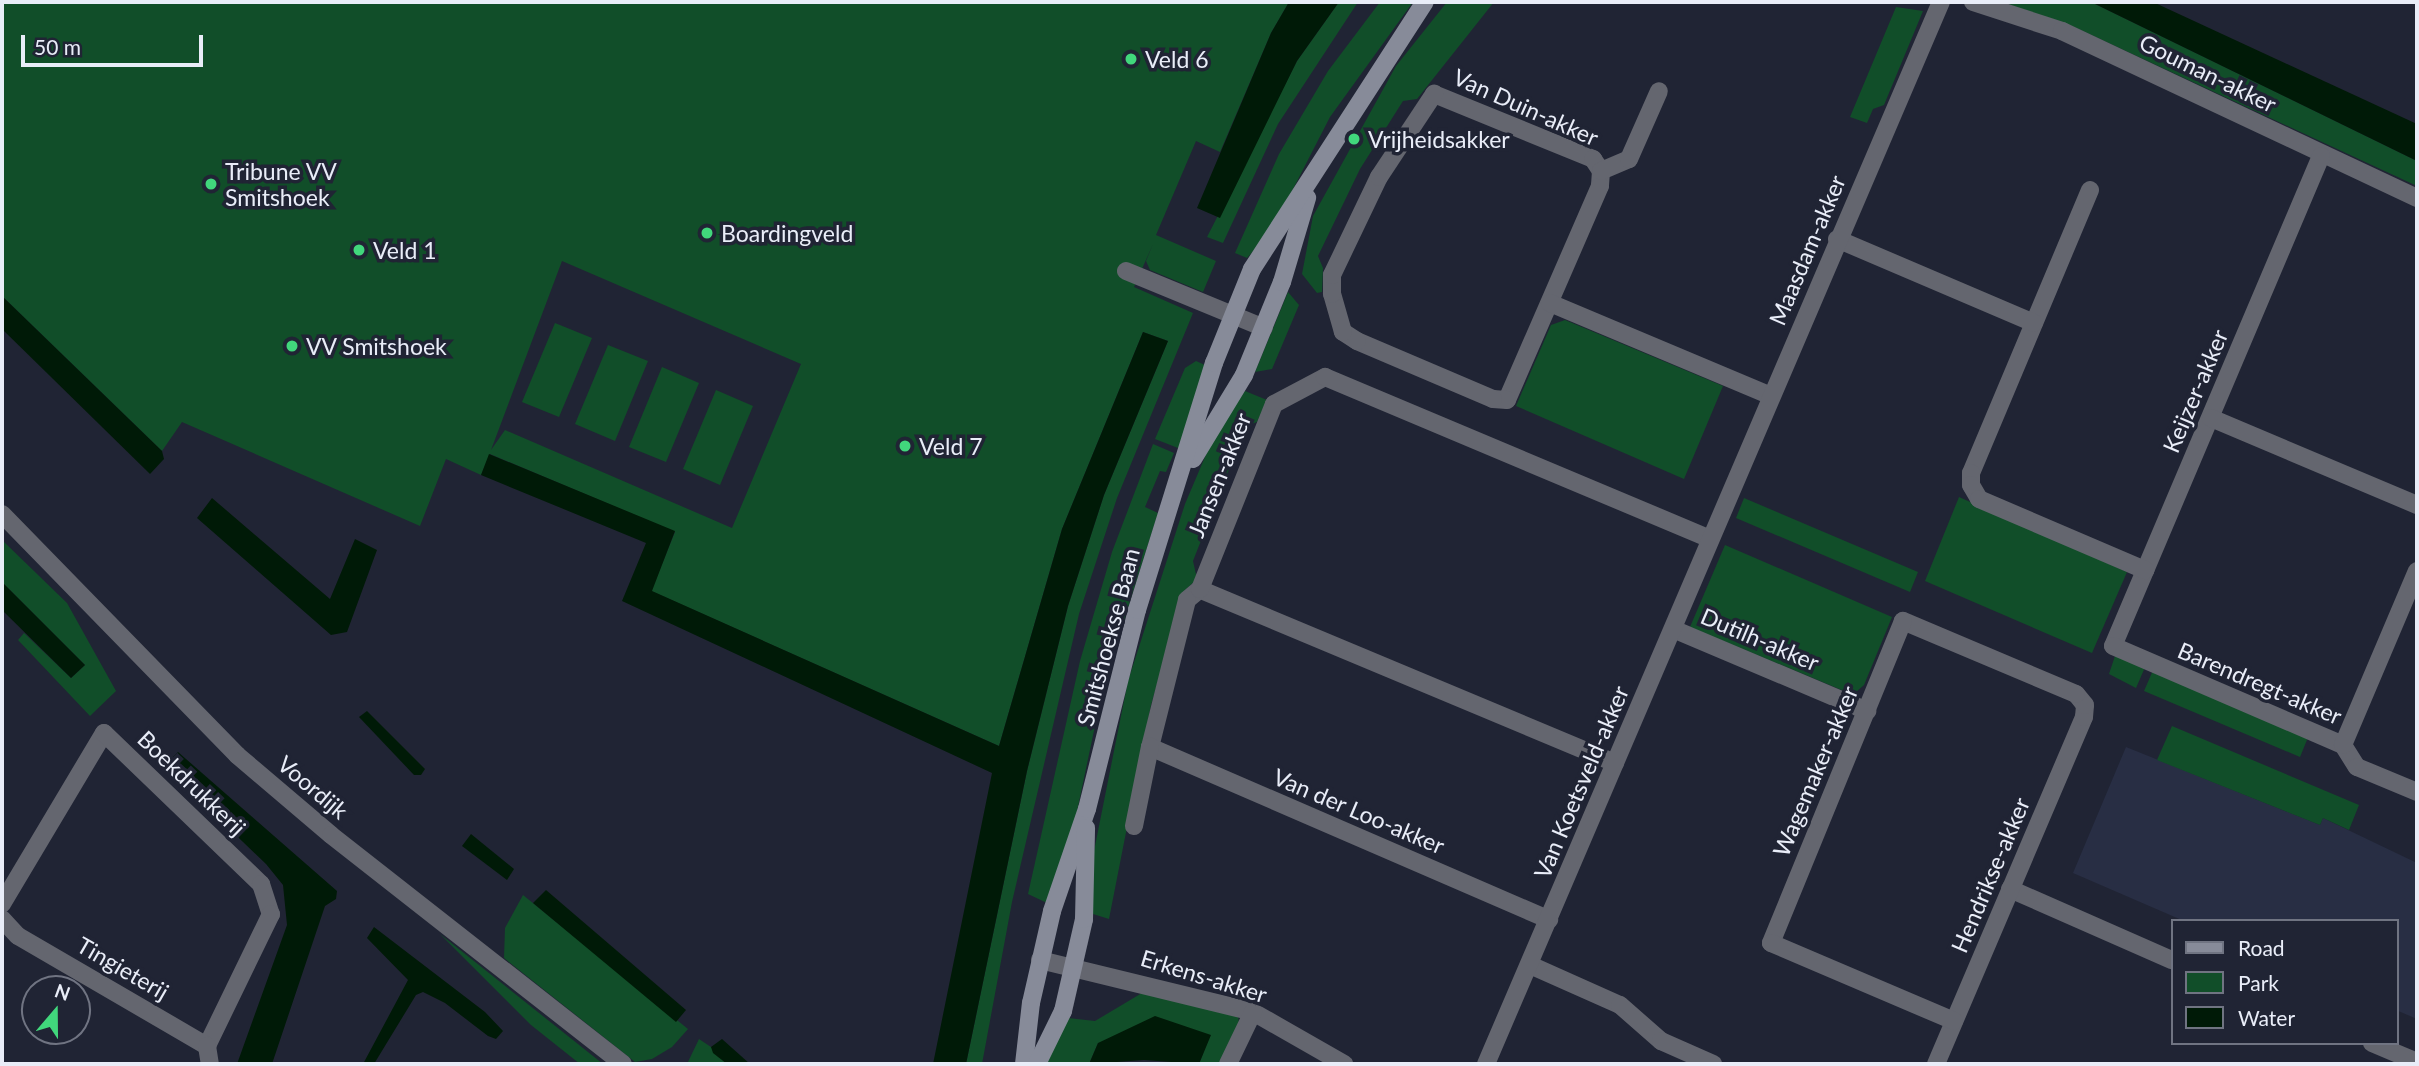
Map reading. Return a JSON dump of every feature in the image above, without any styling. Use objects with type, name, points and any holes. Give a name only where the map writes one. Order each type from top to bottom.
[{"type":"street","name":"Smitshoekse Baan","points":[[1024,1064],[1040,960],[1087,810],[1137,610],[1181,479],[1214,363],[1252,269],[1312,181],[1425,2]]},
{"type":"street","name":"Maasdam-akker","points":[[1720,518],[1941,2]]},
{"type":"street","name":"Gouman-akker","points":[[1973,2],[2062,31],[2321,156],[2417,198]]},
{"type":"street","name":"Van Duin-akker","points":[[1601,171],[1629,159],[1659,92]]},
{"type":"street","name":"Van Duin-akker","points":[[1434,94],[1593,159],[1601,171],[1600,186],[1549,303],[1507,400],[1493,399],[1343,332],[1332,275],[1379,177],[1434,94]]},
{"type":"street","name":"Keijzer-akker","points":[[2113,646],[2321,156]]},
{"type":"street","name":"Smitshoekse Baan","points":[[1181,479],[1244,375],[1282,282],[1312,181]]},
{"type":"street","points":[[2090,190],[1971,473],[1971,485],[1979,499],[2145,570]]},
{"type":"street","points":[[1838,239],[2034,323]]},
{"type":"street","points":[[1126,271],[1264,328]]},
{"type":"street","points":[[1549,303],[1771,396]]},
{"type":"street","name":"Jansen-akker","points":[[1200,589],[1274,404],[1325,377],[1710,539]]},
{"type":"street","points":[[2211,418],[2417,505]]},
{"type":"street","name":"Voordijk","points":[[2,514],[237,755],[331,835],[623,1064]]},
{"type":"street","name":"Van Koetsveld-akker","points":[[1486,1064],[1720,518]]},
{"type":"street","points":[[2343,745],[2417,570]]},
{"type":"street","points":[[1134,827],[1150,747],[1187,600],[1200,589],[1615,763]]},
{"type":"street","name":"Wagemaker-akker","points":[[1954,1021],[1771,943],[1903,621],[2076,694],[2085,705]]},
{"type":"street","name":"Dutilh-akker","points":[[1673,629],[1867,711]]},
{"type":"street","name":"Barendregt-akker","points":[[2113,646],[2343,745],[2357,766],[2417,792]]},
{"type":"street","name":"Hendrikse-akker","points":[[1936,1064],[2084,718],[2085,705]]},
{"type":"street","name":"Boekdrukkerij","points":[[2,904],[104,733],[261,884],[265,894],[271,914],[207,1046]]},
{"type":"street","name":"Van der Loo-akker","points":[[1150,747],[1549,920]]},
{"type":"street","name":"Smitshoekse Baan","points":[[1037,1064],[1063,1011],[1084,919],[1087,810]]},
{"type":"street","points":[[2010,889],[2170,959]]},
{"type":"street","name":"Tingieterij","points":[[2,919],[18,936],[207,1046]]},
{"type":"street","name":"Erkens-akker","points":[[1040,960],[1253,1012],[1344,1064]]},
{"type":"street","points":[[1530,965],[1619,1005],[1661,1041],[1713,1064]]},
{"type":"street","points":[[1228,1064],[1253,1012]]},
{"type":"street","points":[[2377,1045],[2417,1062]]},
{"type":"street","points":[[207,1046],[210,1064]]},
{"type":"shaded area","points":[[2126,747],[2320,825],[2323,818],[2417,863],[2417,1019],[2398,1011],[2398,919],[2179,919],[2073,873]]},
{"type":"green space","name":"VV Smitshoek","points":[[2,2],[1289,2],[1271,33],[1220,152],[1196,141],[1156,235],[1216,261],[1203,292],[1150,270],[1146,261],[1153,244],[1134,287],[1193,313],[1117,498],[1079,614],[1012,902],[982,1064],[966,1064],[1027,771],[1068,606],[1104,495],[1168,341],[1143,332],[1062,529],[999,746],[651,591],[675,532],[490,454],[481,475],[446,459],[420,526],[182,422],[162,451],[2,296]],"holes":[[[562,261],[801,364],[732,528],[505,430],[491,450]]]},
{"type":"green space","points":[[1339,2],[1358,2],[1278,124],[1223,243],[1207,237],[1297,61]]},
{"type":"green space","points":[[1380,2],[1413,2],[1330,117],[1272,230],[1247,258],[1235,253],[1279,154],[1328,71]]},
{"type":"green space","points":[[1447,2],[1494,2],[1417,99],[1403,101],[1360,169],[1318,256],[1323,268],[1322,292],[1317,293],[1302,274],[1313,216],[1396,66]]},
{"type":"green space","points":[[2002,2],[2091,2],[2417,161],[2417,186],[2072,26]]},
{"type":"green space","points":[[1896,7],[1923,11],[1884,105],[1873,109],[1867,123],[1850,117]]},
{"type":"green space","points":[[1288,292],[1299,305],[1272,369],[1255,372]]},
{"type":"green space","points":[[1565,320],[1723,386],[1684,479],[1516,406],[1551,325]]},
{"type":"green space","points":[[555,323],[592,338],[559,417],[522,402]]},
{"type":"green space","points":[[608,345],[648,361],[615,441],[575,424]]},
{"type":"green space","points":[[1196,361],[1205,365],[1183,450],[1155,439],[1185,368]]},
{"type":"green space","points":[[662,367],[699,383],[666,462],[629,447]]},
{"type":"green space","points":[[716,390],[753,406],[720,485],[683,469]]},
{"type":"green space","points":[[1245,391],[1267,400],[1257,422],[1246,426],[1193,561],[1197,579],[1184,591],[1151,705],[1109,919],[1093,914],[1093,856],[1128,681],[1185,504],[1216,431]]},
{"type":"green space","points":[[1153,444],[1174,453],[1166,472],[1160,471],[1145,507],[1158,513],[1104,683],[1071,840],[1047,903],[1028,894],[1080,661],[1112,552]]},
{"type":"green space","points":[[1959,497],[2127,572],[2092,653],[1925,581]]},
{"type":"green space","points":[[1744,498],[1918,572],[1910,592],[1736,518]]},
{"type":"green space","points":[[2,540],[67,603],[116,691],[90,716],[18,640],[24,633],[71,678],[85,665],[2,582]]},
{"type":"green space","points":[[1725,545],[1892,617],[1864,685],[1856,692],[1844,691],[1690,627]]},
{"type":"green space","points":[[2116,653],[2146,665],[2136,688],[2109,674]]},
{"type":"green space","points":[[2154,668],[2309,735],[2300,757],[2144,691]]},
{"type":"green space","points":[[2172,726],[2359,805],[2349,830],[2323,818],[2320,825],[2157,760]]},
{"type":"green space","points":[[523,895],[688,1029],[672,1047],[652,1059],[635,1062],[504,958],[505,928]]},
{"type":"green space","points":[[440,934],[603,1064],[580,1064],[531,1025]]},
{"type":"green space","points":[[1147,990],[1238,1016],[1240,1029],[1223,1064],[1199,1064],[1210,1035],[1098,1043],[1089,1064],[1042,1064],[1068,1018],[1095,1021]]},
{"type":"green space","points":[[699,1039],[711,1047],[727,1064],[687,1064]]},
{"type":"water","points":[[1289,2],[1339,2],[1297,61],[1220,218],[1197,208],[1271,33]]},
{"type":"water","points":[[2091,2],[2153,2],[2417,124],[2417,161]]},
{"type":"water","points":[[2,296],[162,451],[164,459],[150,474],[2,329]]},
{"type":"water","points":[[1143,332],[1168,341],[1104,495],[1068,606],[1027,771],[966,1064],[933,1064],[992,773],[622,601],[646,543],[481,475],[489,454],[675,531],[652,591],[999,746],[1062,529]]},
{"type":"water","points":[[212,498],[330,599],[355,539],[377,550],[347,632],[331,635],[197,518]]},
{"type":"water","points":[[2,582],[85,665],[71,678],[2,610]]},
{"type":"water","points":[[367,711],[425,769],[421,775],[414,775],[359,717]]},
{"type":"water","points":[[178,752],[337,891],[336,899],[325,906],[272,1064],[237,1064],[287,925],[283,885],[266,864],[164,766]]},
{"type":"water","points":[[471,834],[514,869],[507,880],[462,846]]},
{"type":"water","points":[[546,890],[686,1010],[676,1022],[533,903]]},
{"type":"water","points":[[374,927],[485,1012],[503,1031],[496,1039],[488,1036],[445,1003],[423,992],[416,995],[374,1064],[363,1064],[408,980],[367,938]]},
{"type":"water","points":[[1155,1016],[1211,1035],[1199,1064],[1144,1060],[1089,1064],[1098,1043]]},
{"type":"water","points":[[722,1039],[750,1064],[727,1064],[713,1053],[711,1047]]},
{"type":"place","name":"Veld 6","points":[[1131,59]]},
{"type":"place","name":"Vrijheidsakker","points":[[1354,139]]},
{"type":"place","name":"Tribune VV Smitshoek","points":[[211,184]]},
{"type":"place","name":"Boardingveld","points":[[707,233]]},
{"type":"place","name":"Veld 1","points":[[359,250]]},
{"type":"place","name":"VV Smitshoek","points":[[292,346]]},
{"type":"place","name":"Veld 7","points":[[905,446]]}]
